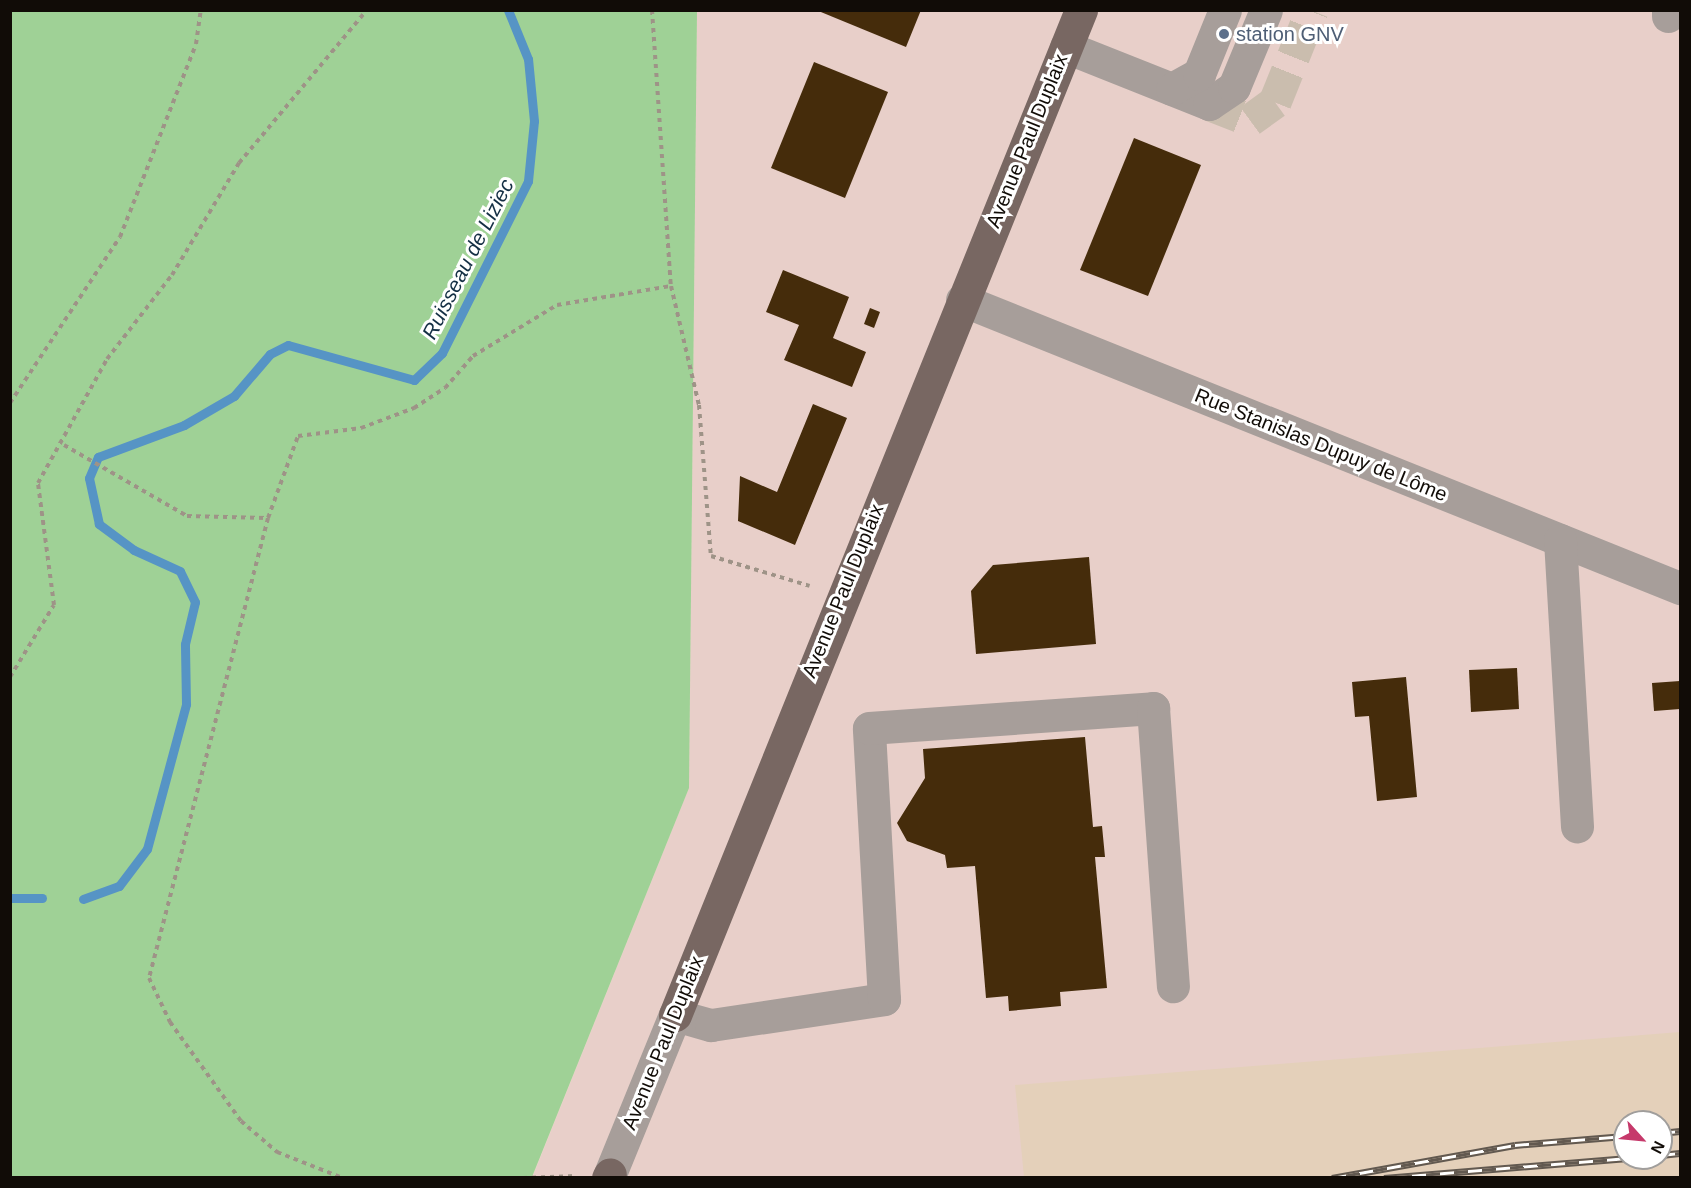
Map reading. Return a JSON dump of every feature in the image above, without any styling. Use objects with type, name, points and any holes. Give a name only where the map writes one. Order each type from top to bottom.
[{"type":"main road","name":"Avenue Paul Duplaix","points":[[675,1015],[1081,10]]},
{"type":"street","points":[[1172,89],[1198,74],[1225,10]]},
{"type":"street","points":[[1066,47],[1209,104],[1234,87],[1266,10]]},
{"type":"street","name":"Rue Stanislas Dupuy de Lôme","points":[[962,300],[1680,588]]},
{"type":"street","points":[[1560,540],[1577,826]]},
{"type":"street","points":[[675,1015],[711,1025],[884,999],[869,728],[1153,708],[1173,986]]},
{"type":"street","name":"Avenue Paul Duplaix","points":[[609,1175],[675,1015]]},
{"type":"path","points":[[10,403],[120,237],[196,44],[201,10]]},
{"type":"path","points":[[10,677],[54,605],[39,483],[64,445],[106,359],[172,275],[239,163],[367,10]]},
{"type":"path","points":[[652,10],[671,286],[699,405],[711,556],[810,586]]},
{"type":"path","points":[[343,1178],[277,1152],[241,1121],[170,1022],[150,978],[268,518],[298,436],[361,428],[414,408],[445,388],[473,356],[557,306],[671,286]]},
{"type":"path","points":[[64,445],[78,449],[106,470],[187,516],[268,518]]},
{"type":"path","points":[[523,1178],[609,1175]]},
{"type":"shaded area","points":[[697,11],[1680,11],[1680,1177],[532,1178],[689,788]]},
{"type":"shaded area","points":[[1680,1032],[1680,1177],[1024,1177],[1015,1085]]},
{"type":"green space","points":[[11,11],[697,11],[689,788],[532,1177],[11,1177]]},
{"type":"building","points":[[816,10],[921,10],[906,47]]},
{"type":"building","points":[[814,62],[888,92],[845,198],[771,168]]},
{"type":"building","points":[[1134,138],[1201,165],[1148,296],[1080,270]]},
{"type":"building","points":[[783,270],[849,297],[833,338],[866,352],[852,387],[784,360],[799,325],[766,312]]},
{"type":"building","points":[[870,308],[880,312],[874,328],[864,324]]},
{"type":"building","points":[[813,404],[847,418],[795,545],[738,521],[740,476],[777,492]]},
{"type":"building","points":[[1089,557],[1096,644],[976,654],[971,591],[993,565]]},
{"type":"building","points":[[1517,668],[1519,709],[1471,712],[1469,670]]},
{"type":"building","points":[[1406,677],[1417,797],[1377,801],[1369,716],[1355,717],[1352,682]]},
{"type":"building","points":[[1680,681],[1680,709],[1654,711],[1652,683]]},
{"type":"building","points":[[1085,737],[1093,827],[1102,826],[1105,857],[1095,857],[1107,988],[1060,992],[1061,1006],[1009,1011],[1008,996],[986,998],[975,866],[947,868],[945,855],[907,841],[897,823],[925,778],[923,749]]},
{"type":"waterway","name":"Ruisseau de Liziec","points":[[83,899],[119,886],[147,849],[186,704],[185,644],[195,602],[180,571],[134,550],[99,524],[89,478],[98,457],[184,425],[234,396],[270,354],[288,345],[414,380],[442,353],[528,181],[534,121],[528,59],[508,10]]},
{"type":"waterway","name":"Ruisseau de Liziec","points":[[10,898],[42,898]]},
{"type":"tunnel","points":[[1209,104],[1250,120],[1275,102],[1312,10]]},
{"type":"railway","points":[[1673,1132],[1680,1131]]},
{"type":"railway","points":[[1332,1178],[1515,1145],[1613,1137]]},
{"type":"railway","points":[[1673,1154],[1680,1153]]},
{"type":"railway","points":[[1384,1178],[1613,1159]]},
{"type":"place","name":"station GNV","points":[[1224,34]]}]
